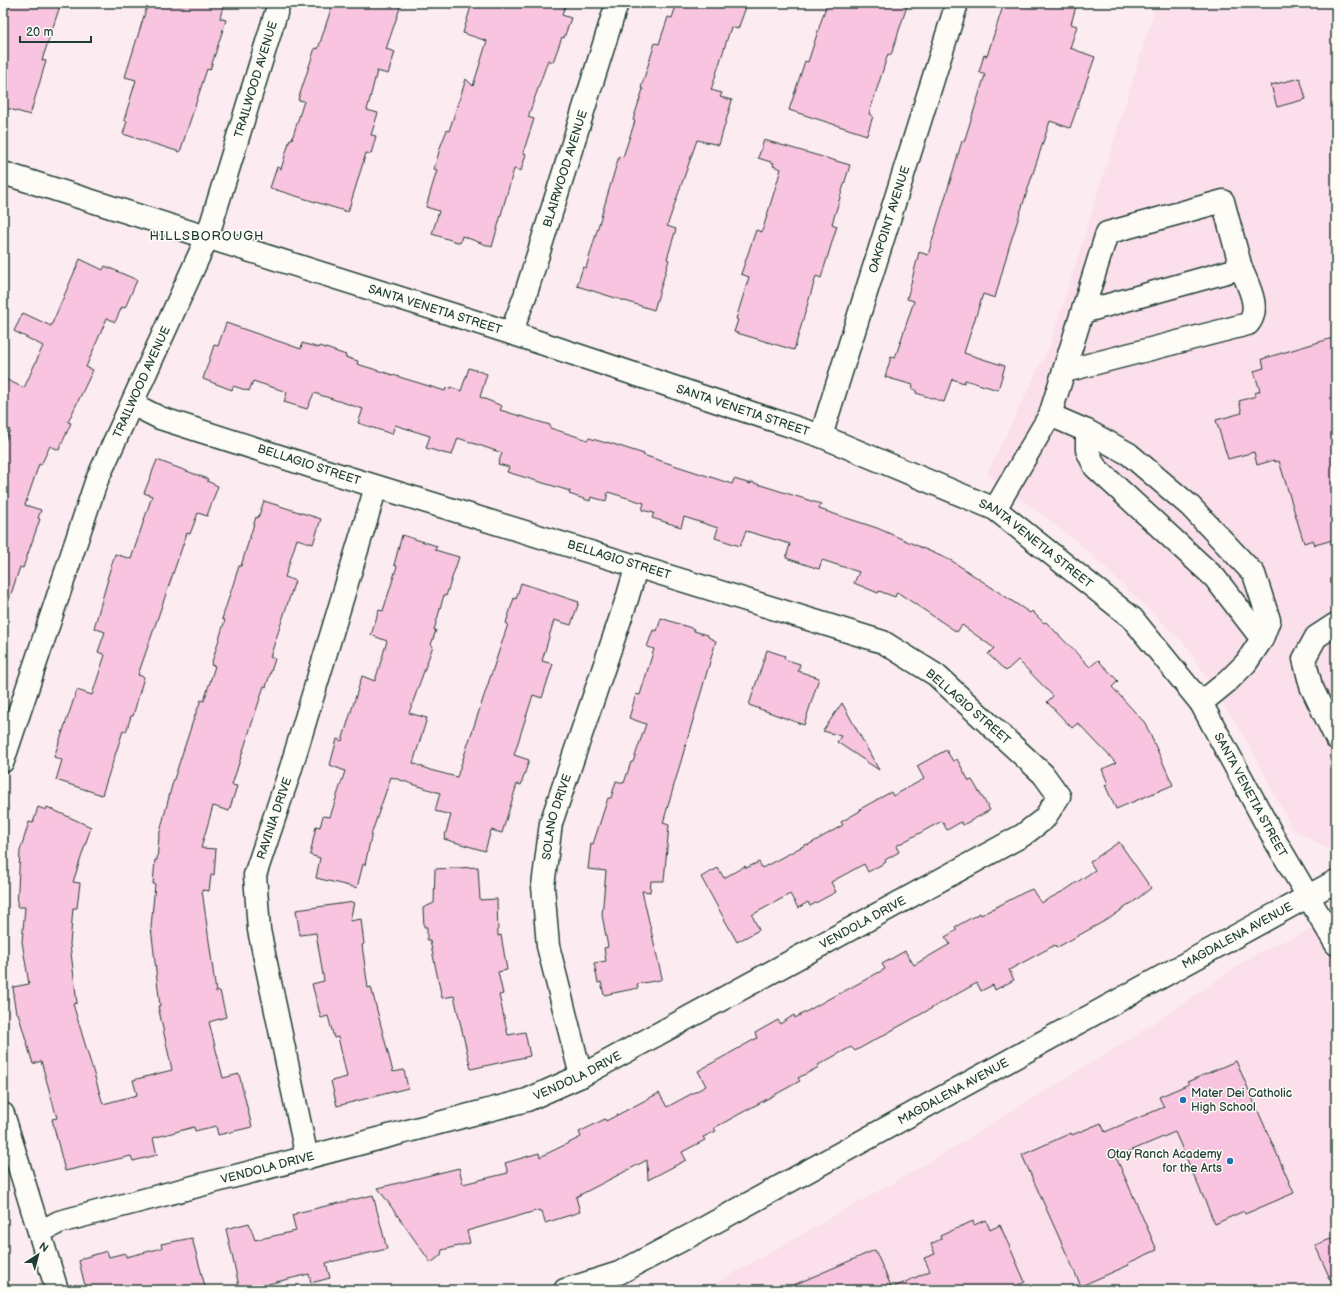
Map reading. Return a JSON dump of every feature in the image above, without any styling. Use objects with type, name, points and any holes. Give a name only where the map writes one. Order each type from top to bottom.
[{"type":"street","name":"TRAILWOOD AVENUE","points":[[3,761],[96,482],[207,238],[279,3]]},
{"type":"street","name":"BLAIRWOOD AVENUE","points":[[511,333],[527,289],[616,3]]},
{"type":"street","name":"OAKPOINT AVENUE","points":[[820,436],[957,3]]},
{"type":"street","name":"SANTA VENETIA STREET","points":[[3,173],[511,333],[820,436],[995,509],[1132,618],[1201,703],[1276,842],[1336,944]]},
{"type":"street","points":[[995,509],[1050,415],[1107,233],[1223,201],[1241,268],[1254,303],[1253,316],[1248,324],[1065,371]]},
{"type":"street","points":[[1083,312],[1241,268]]},
{"type":"street","name":"BELLAGIO STREET","points":[[132,404],[160,418],[376,487],[637,565],[883,642],[936,675],[1043,774],[1059,796]]},
{"type":"street","points":[[1050,415],[1087,431],[1129,454],[1179,497],[1254,574],[1269,620],[1262,639],[1246,663],[1228,681],[1201,703]]},
{"type":"street","points":[[1087,431],[1087,450],[1095,467],[1215,578],[1262,639]]},
{"type":"street","name":"RAVINIA DRIVE","points":[[307,1158],[259,930],[255,875],[290,771],[376,487]]},
{"type":"street","name":"SOLANO DRIVE","points":[[581,1076],[548,946],[542,886],[551,823],[627,599],[637,565]]},
{"type":"street","points":[[1336,624],[1316,637],[1304,658],[1311,686],[1336,738]]},
{"type":"street","name":"VENDOLA DRIVE","points":[[40,1232],[59,1222],[528,1100],[581,1076],[1023,835],[1044,819],[1059,796]]},
{"type":"street","name":"MAGDALENA AVENUE","points":[[565,1290],[619,1273],[697,1232],[1336,882]]},
{"type":"street","points":[[3,1114],[57,1290]]},
{"type":"shaded area","points":[[1157,3],[1336,3],[1335,852],[1293,830],[1250,746],[1186,645],[1079,543],[987,474],[1051,343]]},
{"type":"shaded area","name":"Mater Dei Catholic High School","points":[[1336,918],[1336,1290],[704,1290],[926,1164],[1135,1036],[1256,954]]},
{"type":"building","points":[[10,3],[61,3],[42,60],[46,61],[30,115],[3,107],[3,25]]},
{"type":"building","points":[[148,3],[224,3],[220,18],[226,20],[210,70],[207,69],[180,152],[123,134],[127,121],[124,120],[136,80],[125,77]]},
{"type":"building","points":[[333,3],[399,3],[398,7],[400,8],[386,49],[395,52],[388,74],[377,71],[367,110],[378,113],[371,135],[376,136],[371,154],[366,153],[348,212],[270,188],[277,167],[281,169],[290,139],[292,139],[304,101],[298,100],[315,48],[318,49]]},
{"type":"building","points":[[472,3],[566,3],[562,15],[571,18],[553,62],[548,60],[528,117],[534,119],[523,153],[526,154],[521,171],[514,169],[492,247],[462,236],[460,243],[432,234],[439,211],[426,207],[437,170],[434,169],[441,145],[447,130],[449,131],[466,79],[473,86],[487,41],[463,33]]},
{"type":"building","points":[[677,3],[733,3],[746,7],[738,29],[731,27],[711,90],[722,93],[720,97],[732,100],[719,145],[697,140],[667,226],[676,229],[667,259],[669,260],[654,310],[577,286],[583,267],[586,268],[619,156],[623,157],[635,121],[633,120],[643,89],[641,88],[655,43],[659,44],[668,17],[672,18]]},
{"type":"building","points":[[827,3],[908,3],[891,55],[888,54],[869,114],[873,116],[867,135],[789,110],[805,61],[808,62]]},
{"type":"building","points":[[1004,3],[1077,3],[1071,24],[1077,26],[1070,48],[1095,57],[1070,128],[1050,121],[1009,247],[995,298],[983,294],[964,353],[1005,366],[998,390],[965,380],[964,383],[952,379],[944,402],[916,393],[916,390],[912,389],[913,385],[885,377],[891,357],[895,358],[914,301],[907,299],[919,252],[928,255],[962,141],[964,142],[985,75],[979,72],[984,55],[987,56]]},
{"type":"building","points":[[1300,78],[1306,99],[1277,107],[1271,85]]},
{"type":"building","points":[[764,140],[850,165],[832,224],[837,226],[821,278],[816,276],[794,350],[734,332],[738,320],[736,319],[749,277],[741,274],[756,230],[762,232],[781,169],[773,166],[774,163],[758,158]]},
{"type":"building","points":[[80,259],[103,270],[105,266],[137,280],[125,308],[122,307],[115,322],[107,318],[86,367],[93,370],[68,422],[71,423],[59,450],[50,446],[41,465],[39,464],[25,505],[41,510],[38,518],[40,519],[23,568],[20,567],[7,606],[3,605],[3,445],[10,430],[3,427],[3,378],[24,388],[43,346],[14,331],[23,313],[51,326]]},
{"type":"building","points":[[226,323],[301,349],[302,343],[319,348],[320,346],[346,355],[345,357],[358,361],[357,364],[445,391],[446,388],[450,389],[450,387],[461,391],[469,368],[487,374],[480,397],[502,406],[500,410],[550,425],[550,428],[588,440],[589,438],[607,442],[732,484],[734,479],[751,484],[751,482],[821,504],[819,509],[877,528],[952,561],[1030,613],[1032,611],[1044,623],[1046,622],[1090,667],[1098,660],[1118,681],[1112,687],[1145,723],[1173,785],[1116,809],[1105,785],[1108,784],[1102,769],[1116,763],[1078,723],[1072,728],[1047,702],[1053,696],[1018,660],[1006,671],[988,654],[994,648],[962,625],[957,632],[897,592],[895,597],[879,591],[878,593],[854,583],[859,572],[822,560],[819,569],[786,558],[790,544],[746,531],[740,546],[715,538],[718,528],[684,517],[681,527],[652,518],[654,513],[642,510],[644,503],[608,492],[606,501],[591,497],[590,501],[569,494],[570,491],[507,472],[509,467],[498,464],[502,453],[458,438],[452,455],[426,448],[430,436],[395,425],[392,434],[358,423],[363,409],[314,393],[307,409],[284,402],[287,392],[253,381],[249,391],[233,386],[232,390],[203,379],[214,345],[218,346]]},
{"type":"building","points":[[1336,337],[1336,539],[1315,545],[1313,540],[1304,543],[1279,461],[1275,462],[1274,460],[1257,465],[1254,452],[1228,459],[1216,420],[1242,413],[1239,401],[1256,396],[1255,393],[1260,391],[1254,371],[1264,368],[1262,359]]},
{"type":"building","points":[[157,460],[208,479],[207,481],[218,486],[207,516],[198,513],[190,534],[187,533],[138,675],[144,677],[133,716],[131,716],[126,732],[123,731],[102,795],[56,780],[62,760],[54,757],[77,690],[92,695],[105,655],[98,652],[105,632],[94,628],[107,579],[115,554],[131,559],[152,496],[144,493]]},
{"type":"building","points":[[264,501],[321,519],[313,544],[297,539],[285,577],[295,581],[270,657],[275,659],[266,687],[264,686],[232,785],[237,786],[229,811],[213,806],[201,848],[216,849],[214,875],[211,875],[209,891],[202,890],[216,992],[220,991],[226,1017],[209,1022],[223,1078],[239,1074],[252,1127],[218,1135],[216,1126],[195,1131],[194,1127],[153,1138],[157,1155],[133,1161],[131,1156],[65,1171],[52,1119],[57,1118],[41,1061],[33,1064],[18,1013],[16,1013],[13,995],[13,987],[29,984],[22,942],[25,907],[17,907],[20,851],[29,822],[33,823],[38,807],[46,810],[47,807],[91,827],[73,882],[80,883],[77,908],[73,908],[70,944],[77,1003],[73,1004],[103,1104],[137,1095],[133,1080],[172,1070],[158,1006],[160,1006],[151,927],[155,884],[153,884],[155,860],[157,860],[159,836],[172,785],[194,718],[201,700],[204,701],[215,666],[211,665],[225,620],[222,619],[239,566],[241,566],[256,517],[258,518]]},
{"type":"building","points":[[402,535],[437,546],[435,550],[459,557],[446,596],[444,595],[434,630],[436,630],[431,645],[433,646],[409,713],[427,718],[413,763],[430,770],[457,777],[508,624],[506,623],[514,598],[516,599],[521,583],[579,602],[571,625],[554,620],[542,661],[553,664],[542,698],[533,695],[514,755],[529,760],[521,785],[517,784],[502,833],[491,830],[485,851],[444,839],[451,815],[435,811],[440,793],[391,777],[372,832],[365,865],[363,864],[357,888],[316,878],[320,858],[310,855],[316,826],[320,827],[323,816],[330,817],[345,771],[330,765],[337,739],[342,741],[362,676],[375,681],[387,641],[371,635],[379,610],[383,611],[397,566],[394,565]]},
{"type":"building","points":[[661,618],[694,629],[694,631],[708,635],[708,637],[716,641],[663,823],[669,825],[664,881],[651,881],[650,892],[642,891],[662,978],[660,980],[637,984],[638,988],[604,995],[601,982],[598,983],[594,963],[606,961],[604,948],[608,947],[602,915],[606,871],[588,869],[591,843],[593,844],[608,798],[611,798],[616,781],[624,783],[646,724],[629,718],[636,694],[640,695],[654,649],[647,647],[653,630],[657,631]]},
{"type":"building","points":[[767,650],[785,656],[784,659],[800,664],[798,671],[819,678],[804,725],[749,705]]},
{"type":"building","points":[[842,703],[879,770],[837,742],[841,736],[823,731]]},
{"type":"building","points":[[946,750],[953,761],[957,759],[969,781],[972,780],[990,810],[963,825],[961,822],[947,830],[942,821],[896,846],[899,852],[885,860],[886,862],[868,872],[864,864],[831,882],[836,892],[810,906],[808,902],[798,908],[790,894],[752,915],[759,930],[737,942],[701,877],[718,868],[724,878],[745,866],[746,868],[759,862],[762,868],[807,844],[808,845],[843,825],[841,822],[860,811],[860,809],[891,792],[893,796],[924,779],[917,766]]},
{"type":"building","points":[[1119,842],[1151,888],[1110,918],[1056,948],[1055,945],[1009,970],[1014,980],[995,990],[993,985],[981,991],[977,983],[855,1051],[851,1047],[818,1065],[819,1067],[798,1078],[800,1081],[714,1128],[716,1131],[703,1137],[705,1140],[682,1152],[686,1160],[648,1180],[647,1160],[576,1197],[580,1212],[545,1223],[542,1211],[540,1212],[539,1210],[467,1231],[470,1243],[442,1250],[441,1255],[431,1263],[378,1188],[459,1168],[463,1184],[508,1173],[505,1163],[539,1153],[540,1157],[581,1137],[579,1132],[605,1119],[606,1121],[659,1093],[667,1107],[706,1086],[698,1071],[757,1038],[755,1033],[778,1020],[780,1024],[794,1015],[795,1018],[885,969],[882,964],[905,951],[914,965],[950,944],[945,937],[957,930],[955,927],[980,913],[981,915],[1023,893],[1032,889],[1041,903],[1067,889],[1095,870],[1090,862]]},
{"type":"building","points":[[478,867],[480,900],[497,899],[498,936],[501,935],[507,970],[498,972],[503,994],[499,995],[508,1035],[525,1032],[530,1056],[471,1069],[454,996],[442,998],[430,941],[427,940],[427,927],[424,927],[423,908],[434,903],[435,869]]},
{"type":"building","points":[[354,902],[350,921],[361,919],[364,944],[362,945],[368,988],[371,987],[393,1072],[404,1070],[408,1088],[337,1106],[331,1081],[347,1077],[338,1037],[334,1038],[328,1016],[321,1018],[312,984],[324,981],[316,933],[300,935],[296,910]]},
{"type":"building","points":[[1236,1061],[1294,1193],[1245,1214],[1244,1211],[1215,1224],[1175,1132],[1116,1157],[1157,1250],[1128,1263],[1129,1265],[1081,1286],[1022,1155],[1071,1133],[1072,1135],[1101,1123],[1105,1132],[1164,1107],[1159,1097],[1189,1084],[1187,1082]]},
{"type":"building","points":[[373,1195],[387,1249],[326,1263],[330,1278],[311,1283],[309,1274],[268,1284],[270,1290],[240,1290],[226,1229],[249,1223],[255,1240],[296,1231],[292,1215],[296,1213]]},
{"type":"building","points":[[986,1220],[990,1230],[1000,1225],[1025,1282],[1018,1285],[1020,1290],[782,1290],[875,1250],[892,1288],[930,1271],[924,1258],[935,1254],[931,1244],[941,1239],[940,1236],[973,1221],[974,1225]]},
{"type":"building","points":[[1336,1237],[1336,1290],[1335,1290],[1315,1245]]},
{"type":"building","points":[[192,1238],[206,1290],[86,1290],[79,1261],[83,1258],[107,1251],[109,1257],[125,1253],[126,1257],[162,1248],[161,1244]]},
{"type":"place","name":"Mater Dei Catholic High School","points":[[1183,1100]]},
{"type":"place","name":"Otay Ranch Academy for the Arts","points":[[1230,1161]]},
{"type":"district","name":"HILLSBOROUGH","points":[[207,236]]}]
